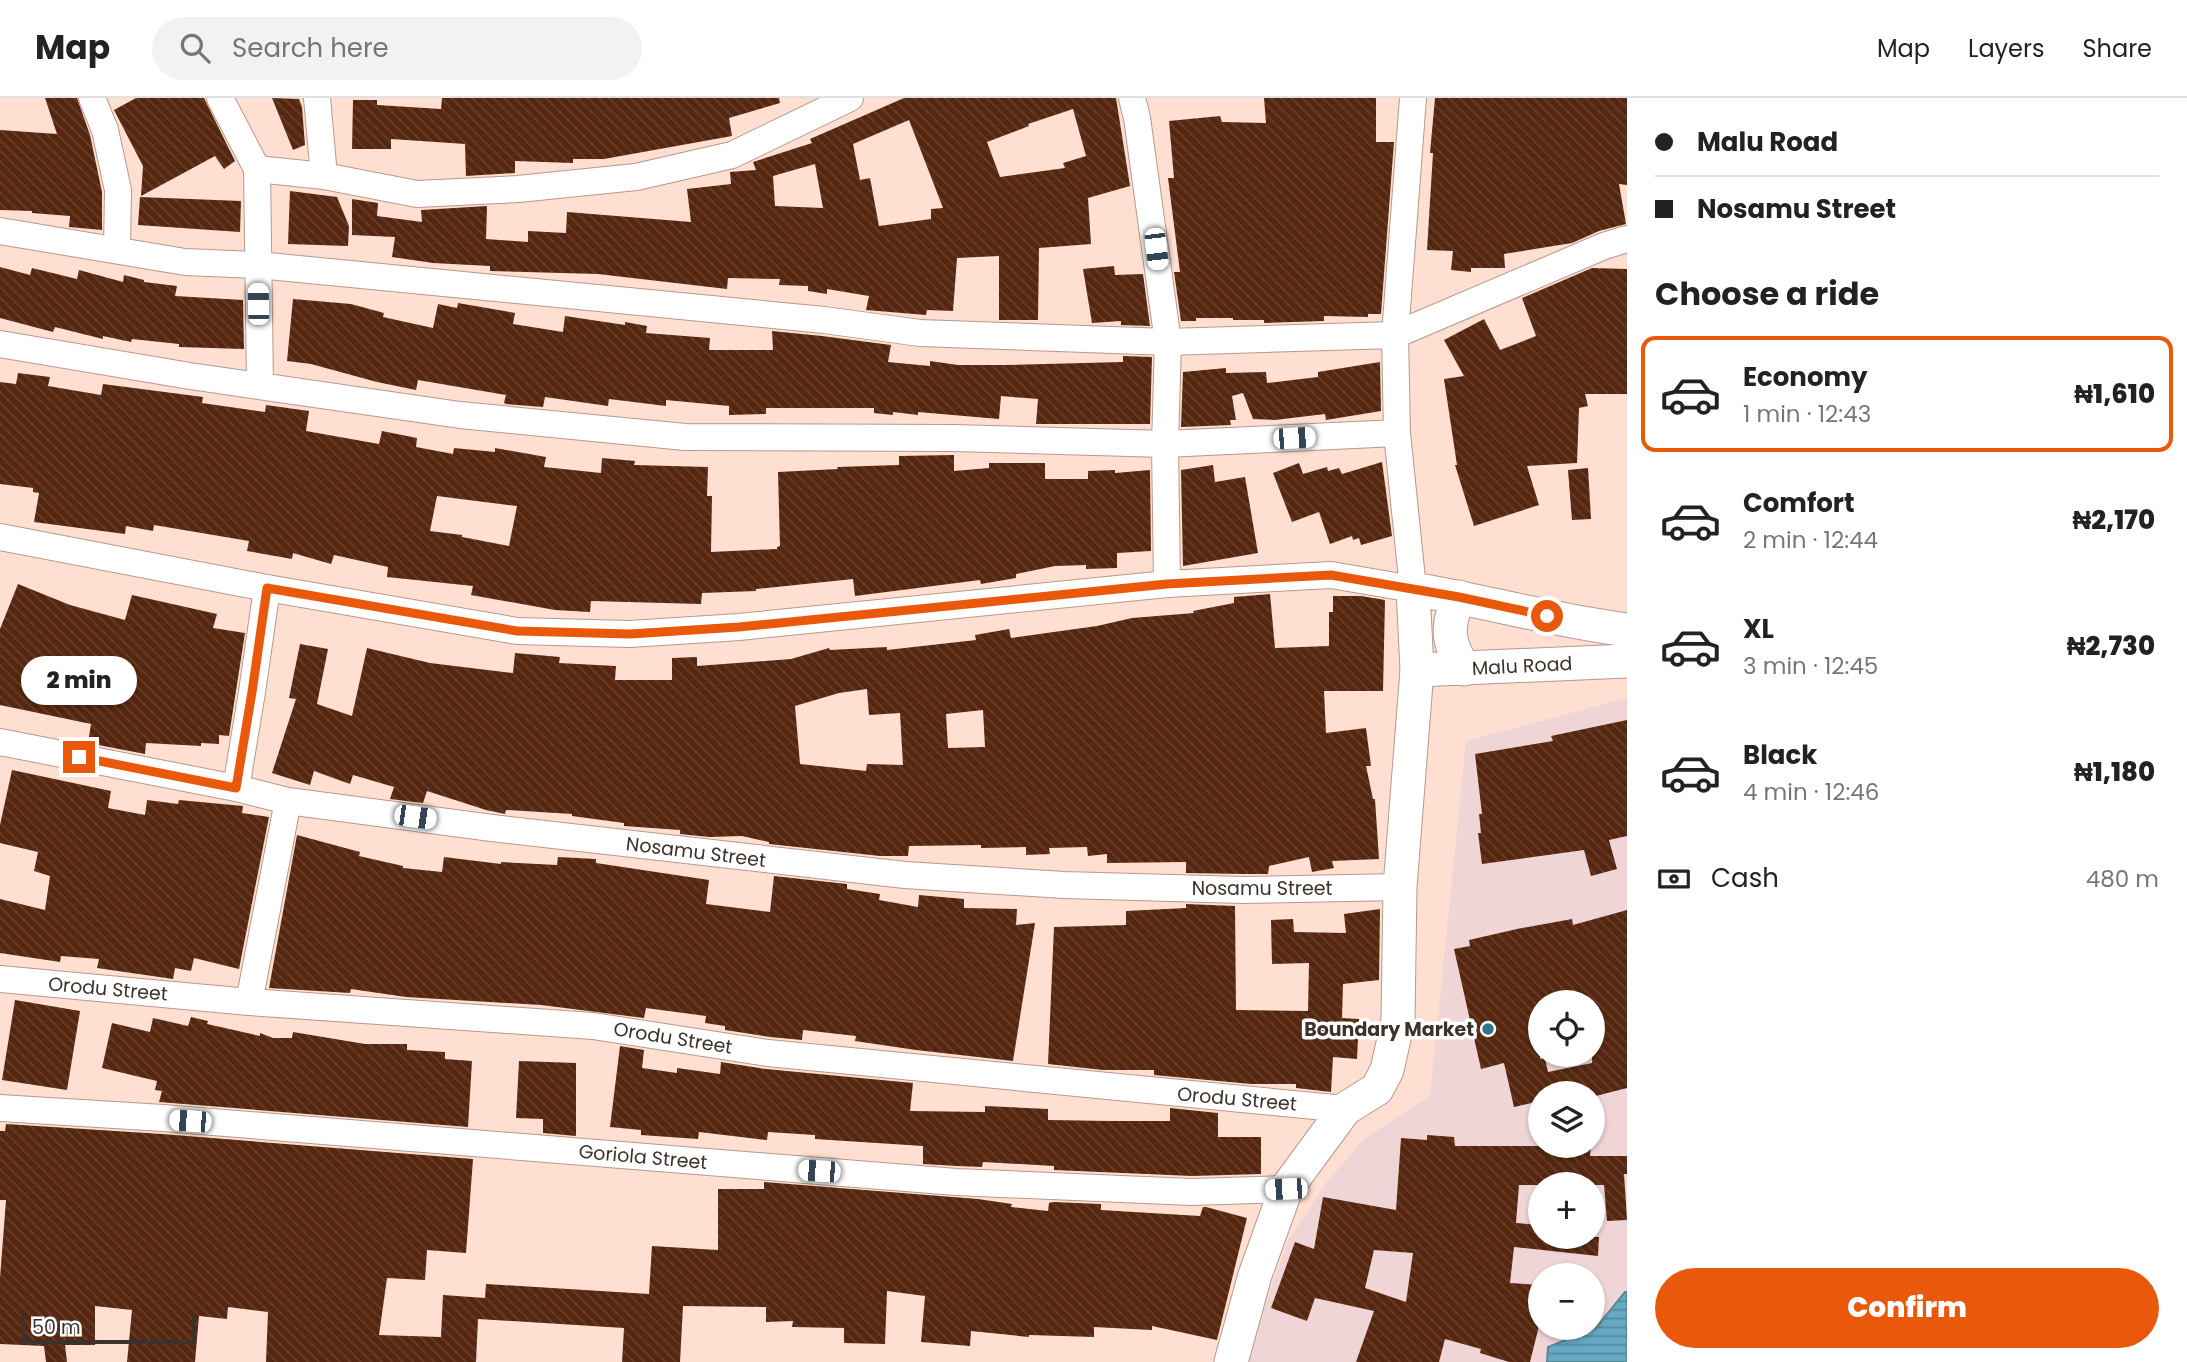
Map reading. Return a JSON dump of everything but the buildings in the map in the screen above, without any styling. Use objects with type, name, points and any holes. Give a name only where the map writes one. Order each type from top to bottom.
[{"type":"main road","points":[[1233,1356],[1255,1275],[1286,1189],[1345,1109],[1377,1089],[1387,1070],[1398,1021],[1400,887],[1416,670],[1403,587],[1581,624],[1627,630]]},
{"type":"main road","points":[[1459,597],[1451,615],[1449,634],[1464,669]]},
{"type":"main road","name":"Malu Road","points":[[1416,670],[1627,661]]},
{"type":"street","points":[[92,98],[105,130],[118,190],[117,250]]},
{"type":"street","points":[[220,98],[257,169],[260,385]]},
{"type":"street","points":[[317,98],[324,176]]},
{"type":"street","points":[[257,169],[324,176],[417,194],[518,189],[636,177],[732,155],[850,98]]},
{"type":"street","points":[[1132,98],[1168,342],[1165,444],[1167,584]]},
{"type":"street","points":[[0,537],[267,588],[517,631],[630,634],[739,627],[1167,584],[1331,575],[1403,587],[1395,335],[1413,98]]},
{"type":"street","points":[[0,231],[185,262],[258,265],[824,320],[920,333],[1168,342],[1395,335],[1604,246],[1627,239]]},
{"type":"street","points":[[0,344],[190,376],[460,415],[685,437],[953,438],[1165,444],[1397,433]]},
{"type":"street","points":[[236,788],[267,588]]},
{"type":"street","name":"Nosamu Street","points":[[0,742],[236,788],[288,801],[492,828],[905,875],[1243,890],[1400,887]]},
{"type":"street","points":[[249,1002],[288,801]]},
{"type":"street","name":"Orodu Street","points":[[0,979],[249,1002],[593,1026],[768,1053],[1345,1109]]},
{"type":"street","name":"Goriola Street","points":[[0,1108],[956,1182],[1192,1192],[1286,1189]]},
{"type":"shaded area","name":"Boundary Market","points":[[1627,698],[1627,1292],[1605,1318],[1605,1263],[1528,1263],[1528,1340],[1566,1340],[1549,1347],[1547,1362],[1245,1362],[1289,1239],[1326,1183],[1365,1138],[1430,1096],[1466,741]]},
{"type":"water","points":[[1627,1292],[1627,1362],[1547,1362],[1548,1347],[1566,1340],[1605,1340],[1605,1317]]},
{"type":"place","name":"Boundary Market","points":[[1488,1029]]},
{"type":"route","points":[[79,757],[236,788],[267,588],[517,631],[630,634],[739,627],[1167,584],[1331,575],[1459,597],[1547,616]]}]
